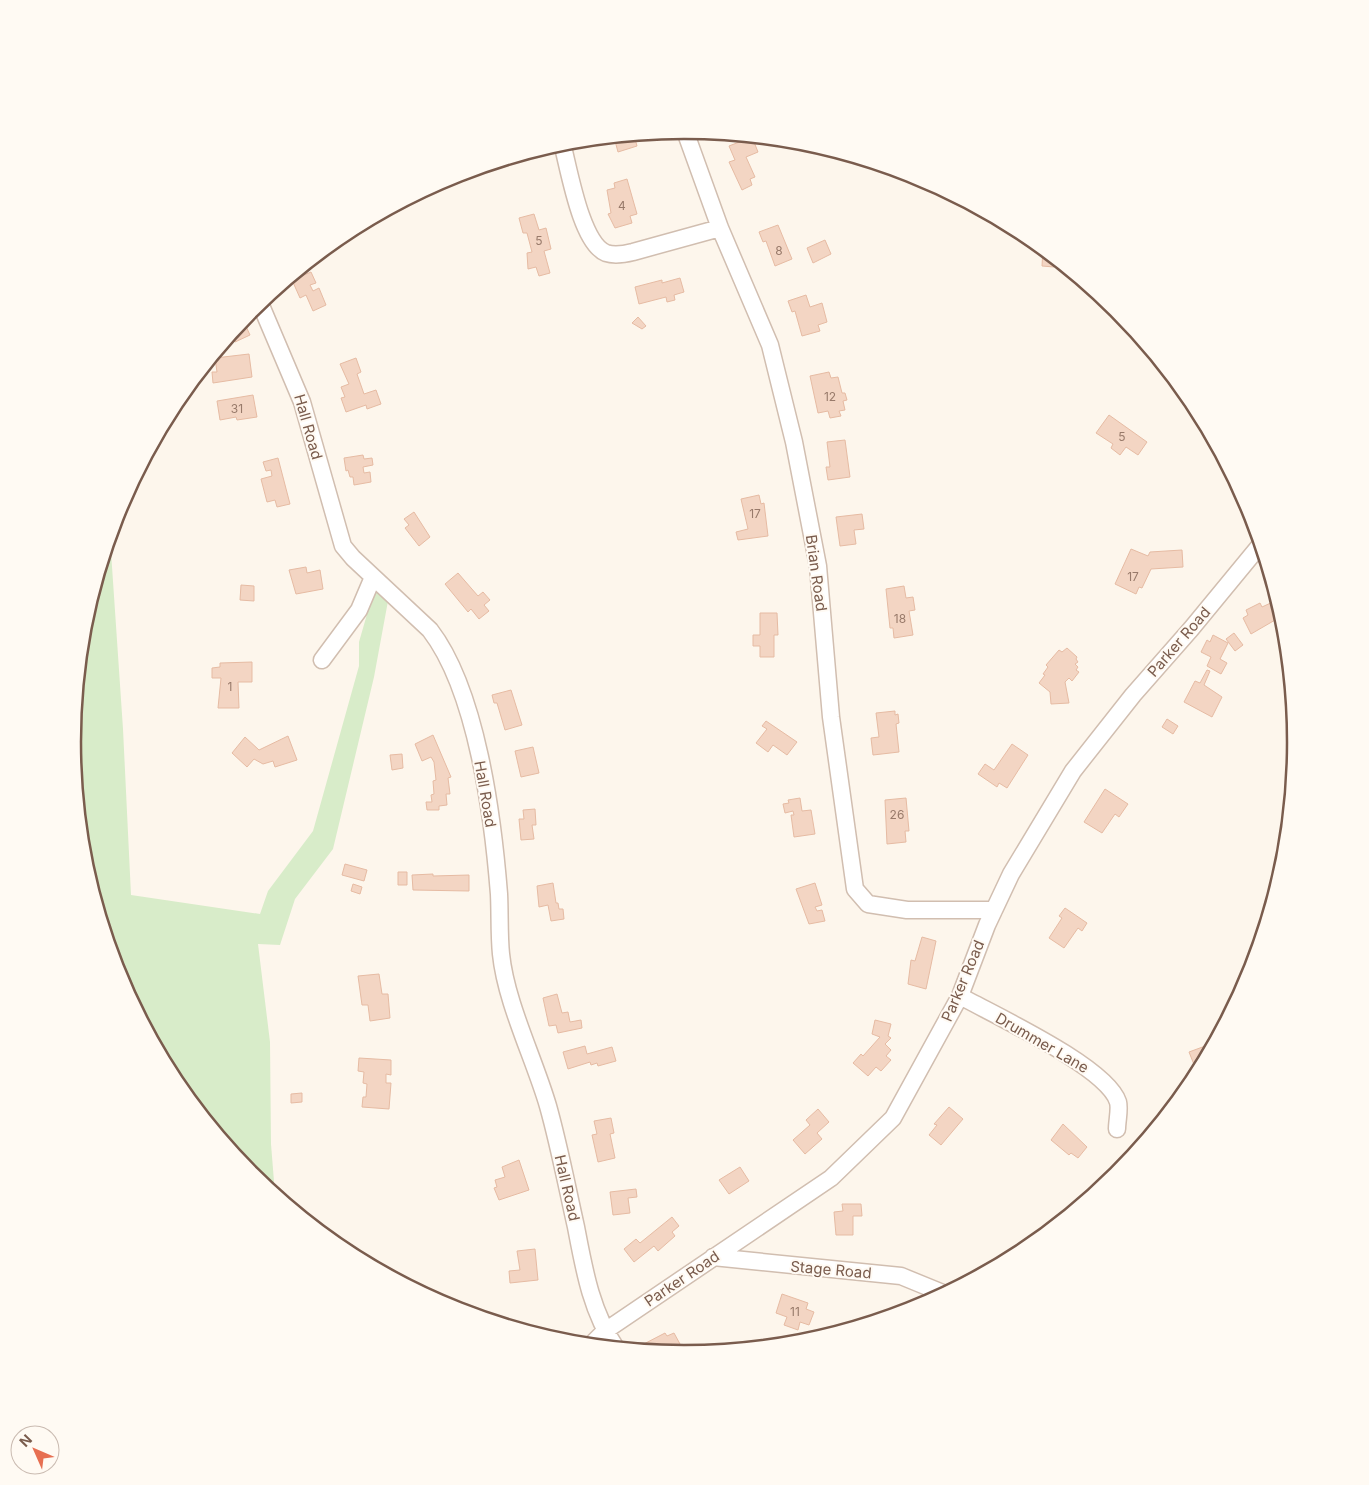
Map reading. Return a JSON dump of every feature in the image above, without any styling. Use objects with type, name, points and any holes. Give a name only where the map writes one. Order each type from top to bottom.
[{"type":"street","name":"Brian Road","points":[[688,139],[720,228],[770,345],[794,442],[818,566],[831,717],[855,889],[868,904],[907,910],[994,910]]},
{"type":"street","points":[[564,152],[587,232],[595,244],[606,253],[619,255],[633,252],[720,228]]},
{"type":"street","name":"Hall Road","points":[[263,311],[302,402],[339,538],[348,552],[372,577],[415,615],[439,642],[455,672],[471,722],[487,792],[499,892],[504,972],[548,1106],[588,1288],[605,1331],[612,1341]]},
{"type":"street","name":"Parker Road","points":[[597,1339],[605,1331],[831,1178],[893,1118],[960,996],[994,910],[1029,842],[1073,771],[1133,695],[1191,629],[1256,550]]},
{"type":"street","points":[[322,660],[359,610],[372,577]]},
{"type":"street","name":"Drummer Lane","points":[[960,996],[1084,1064],[1105,1081],[1118,1102],[1117,1129]]},
{"type":"street","name":"Stage Road","points":[[713,1258],[901,1276],[936,1290]]},
{"type":"green space","points":[[111,555],[123,729],[131,895],[260,914],[268,891],[313,831],[359,666],[359,642],[374,590],[388,601],[374,677],[333,849],[295,899],[280,945],[258,944],[270,1042],[271,1144],[274,1184],[231,1140],[206,1110],[162,1044],[143,1009],[127,973],[102,899],[86,821],[81,742],[86,664],[102,586]]},
{"type":"building","points":[[636,142],[637,146],[618,152],[616,143]]},
{"type":"building","points":[[739,142],[755,143],[758,152],[746,157],[755,177],[750,179],[752,185],[742,190],[729,162],[735,160],[729,146]]},
{"type":"building","points":[[627,179],[637,214],[630,216],[632,223],[615,228],[608,214],[611,213],[607,190],[615,188],[614,183]]},
{"type":"building","points":[[534,214],[539,230],[546,228],[551,249],[544,251],[550,273],[539,276],[536,267],[528,269],[527,253],[532,252],[527,233],[523,233],[519,218]]},
{"type":"building","points":[[778,225],[792,259],[775,266],[766,241],[763,242],[759,232]]},
{"type":"building","points":[[825,240],[831,254],[813,263],[807,248]]},
{"type":"building","points":[[1043,257],[1054,267],[1042,266]]},
{"type":"building","points":[[311,272],[316,283],[310,285],[313,291],[319,288],[326,305],[313,311],[306,295],[300,298],[294,284]]},
{"type":"building","points":[[680,278],[684,292],[674,295],[675,300],[667,302],[666,297],[639,304],[635,287],[662,280],[662,283]]},
{"type":"building","points":[[806,295],[810,307],[822,303],[827,322],[818,325],[820,331],[802,336],[795,311],[792,312],[788,301]]},
{"type":"building","points":[[638,317],[646,326],[642,329],[632,323]]},
{"type":"building","points":[[247,328],[250,335],[235,341]]},
{"type":"building","points":[[249,354],[252,377],[213,383],[212,372],[217,372],[216,363],[221,357]]},
{"type":"building","points":[[356,358],[361,372],[357,374],[364,394],[376,390],[381,404],[367,409],[366,405],[346,412],[341,398],[345,397],[341,387],[349,384],[340,364]]},
{"type":"building","points":[[829,372],[831,378],[838,377],[842,393],[845,393],[847,400],[843,401],[845,410],[839,411],[841,416],[830,418],[828,411],[818,413],[810,376]]},
{"type":"building","points":[[253,395],[257,417],[237,420],[236,417],[220,420],[217,401]]},
{"type":"building","points":[[1109,415],[1147,442],[1138,455],[1126,447],[1120,455],[1111,448],[1113,444],[1096,433]]},
{"type":"building","points":[[845,440],[850,477],[828,480],[826,467],[830,467],[827,442]]},
{"type":"building","points":[[363,455],[364,459],[372,458],[373,465],[363,467],[364,473],[370,472],[371,482],[354,485],[353,477],[350,477],[348,470],[346,471],[344,458]]},
{"type":"building","points":[[278,458],[290,504],[277,507],[275,500],[267,502],[261,479],[272,476],[271,470],[266,471],[263,462]]},
{"type":"building","points":[[759,495],[761,504],[764,503],[768,536],[738,540],[736,532],[748,529],[741,499]]},
{"type":"building","points":[[414,512],[430,537],[419,546],[405,528],[409,525],[404,519]]},
{"type":"building","points":[[862,514],[864,529],[854,530],[856,544],[840,546],[836,517]]},
{"type":"building","points":[[1131,549],[1148,556],[1150,552],[1182,550],[1183,567],[1151,569],[1142,588],[1139,587],[1136,594],[1115,584]]},
{"type":"building","points":[[306,567],[307,573],[320,570],[323,589],[296,594],[289,570]]},
{"type":"building","points":[[458,573],[478,596],[483,592],[490,600],[484,605],[489,611],[479,619],[471,609],[468,612],[445,584]]},
{"type":"building","points":[[241,585],[254,586],[254,601],[240,600]]},
{"type":"building","points":[[904,586],[906,598],[913,597],[915,610],[909,611],[913,635],[894,638],[893,628],[890,628],[886,589]]},
{"type":"building","points":[[1260,603],[1262,607],[1271,603],[1275,620],[1251,634],[1243,618],[1248,615],[1246,610]]},
{"type":"building","points":[[760,613],[777,613],[778,635],[774,635],[774,657],[760,657],[760,646],[753,646],[753,635],[760,635]]},
{"type":"building","points":[[1234,633],[1243,645],[1235,651],[1226,639]]},
{"type":"building","points":[[1213,635],[1228,643],[1220,659],[1227,663],[1221,674],[1207,666],[1211,657],[1201,652],[1207,640],[1210,642]]},
{"type":"building","points":[[1067,648],[1077,657],[1078,662],[1075,664],[1078,667],[1076,670],[1079,672],[1072,681],[1069,678],[1065,682],[1069,703],[1051,704],[1050,692],[1039,683],[1045,675],[1043,674],[1048,667],[1046,665],[1059,650],[1062,652]]},
{"type":"building","points":[[252,662],[252,682],[238,682],[239,708],[218,708],[221,678],[212,678],[212,668],[220,667],[220,663]]},
{"type":"building","points":[[1207,670],[1210,671],[1204,685],[1222,697],[1212,717],[1184,702],[1195,681],[1200,683]]},
{"type":"building","points":[[511,690],[522,725],[505,730],[497,703],[494,703],[492,695]]},
{"type":"building","points":[[895,711],[895,715],[898,714],[899,723],[896,724],[899,752],[873,755],[871,738],[879,737],[876,713]]},
{"type":"building","points":[[1167,719],[1178,726],[1173,734],[1162,727]]},
{"type":"building","points":[[766,721],[797,742],[787,755],[773,745],[768,752],[756,743],[767,729],[762,726]]},
{"type":"building","points":[[433,735],[451,777],[448,778],[450,794],[446,794],[447,805],[439,806],[439,810],[427,810],[426,802],[432,802],[431,795],[434,794],[433,781],[436,780],[434,762],[431,757],[422,761],[415,744]]},
{"type":"building","points":[[288,736],[297,760],[275,767],[273,761],[263,764],[254,759],[247,767],[232,753],[245,737],[259,750]]},
{"type":"building","points":[[1012,744],[1028,755],[1007,788],[999,783],[997,787],[978,774],[985,764],[994,770]]},
{"type":"building","points":[[533,747],[539,773],[521,777],[515,751]]},
{"type":"building","points":[[402,754],[403,768],[392,770],[390,755]]},
{"type":"building","points":[[1105,789],[1128,804],[1119,817],[1115,814],[1102,833],[1084,822]]},
{"type":"building","points":[[800,798],[802,811],[811,810],[815,834],[794,837],[791,815],[794,815],[793,811],[785,813],[783,804],[789,803],[788,800]]},
{"type":"building","points":[[906,798],[909,831],[905,831],[906,842],[887,844],[885,800]]},
{"type":"building","points":[[535,809],[536,825],[532,825],[534,839],[521,840],[519,819],[524,819],[523,810]]},
{"type":"building","points":[[345,864],[367,870],[364,881],[342,875]]},
{"type":"building","points":[[398,872],[407,872],[407,885],[398,885]]},
{"type":"building","points":[[433,874],[433,876],[469,875],[469,891],[413,890],[412,875]]},
{"type":"building","points":[[553,883],[556,903],[558,903],[559,909],[563,909],[564,919],[551,921],[548,905],[539,907],[537,886]]},
{"type":"building","points":[[815,883],[822,905],[815,907],[817,911],[822,910],[825,921],[809,924],[796,889]]},
{"type":"building","points":[[353,884],[362,887],[360,894],[351,891]]},
{"type":"building","points":[[1065,908],[1087,923],[1082,931],[1078,928],[1064,948],[1049,938],[1062,918],[1059,916]]},
{"type":"building","points":[[922,937],[936,941],[926,989],[908,984],[911,960],[915,961]]},
{"type":"building","points":[[379,974],[382,994],[388,994],[390,1018],[370,1021],[368,1005],[362,1005],[358,976]]},
{"type":"building","points":[[557,994],[562,1013],[568,1012],[570,1022],[581,1020],[582,1028],[558,1033],[556,1025],[549,1026],[543,998]]},
{"type":"building","points":[[875,1020],[891,1024],[888,1036],[891,1038],[885,1044],[891,1050],[886,1056],[891,1060],[881,1071],[876,1067],[868,1076],[853,1063],[861,1054],[863,1056],[880,1037],[872,1034]]},
{"type":"building","points":[[585,1046],[587,1054],[612,1047],[616,1061],[598,1066],[597,1063],[591,1065],[590,1062],[568,1069],[563,1052]]},
{"type":"building","points":[[1206,1046],[1194,1065],[1189,1052]]},
{"type":"building","points":[[359,1058],[391,1060],[391,1075],[386,1074],[386,1083],[391,1083],[389,1109],[362,1107],[363,1097],[366,1097],[367,1084],[363,1083],[364,1072],[358,1071]]},
{"type":"building","points":[[302,1093],[302,1102],[291,1103],[291,1094]]},
{"type":"building","points":[[949,1107],[963,1119],[941,1145],[929,1135],[937,1125],[934,1124]]},
{"type":"building","points":[[818,1109],[829,1122],[817,1133],[822,1139],[805,1154],[793,1140],[810,1125],[806,1120]]},
{"type":"building","points":[[611,1118],[614,1133],[610,1134],[615,1158],[598,1162],[592,1135],[597,1134],[594,1121]]},
{"type":"building","points":[[1063,1124],[1087,1147],[1078,1158],[1071,1153],[1069,1155],[1051,1140]]},
{"type":"building","points":[[519,1160],[529,1190],[499,1200],[494,1188],[497,1187],[495,1180],[505,1177],[502,1167]]},
{"type":"building","points":[[740,1167],[749,1181],[729,1194],[719,1180]]},
{"type":"building","points":[[636,1189],[637,1197],[628,1198],[630,1213],[613,1215],[610,1192]]},
{"type":"building","points":[[842,1204],[861,1204],[862,1216],[853,1216],[853,1235],[836,1235],[834,1212],[843,1211]]},
{"type":"building","points":[[672,1217],[679,1226],[672,1232],[675,1236],[658,1251],[654,1246],[634,1262],[624,1249],[636,1239],[640,1243]]},
{"type":"building","points":[[535,1249],[538,1280],[510,1283],[509,1271],[520,1270],[517,1251]]},
{"type":"building","points":[[782,1294],[808,1303],[806,1309],[814,1312],[809,1325],[800,1322],[798,1330],[784,1325],[787,1317],[776,1313]]},
{"type":"building","points":[[665,1333],[667,1336],[674,1333],[680,1344],[677,1346],[644,1344]]}]
